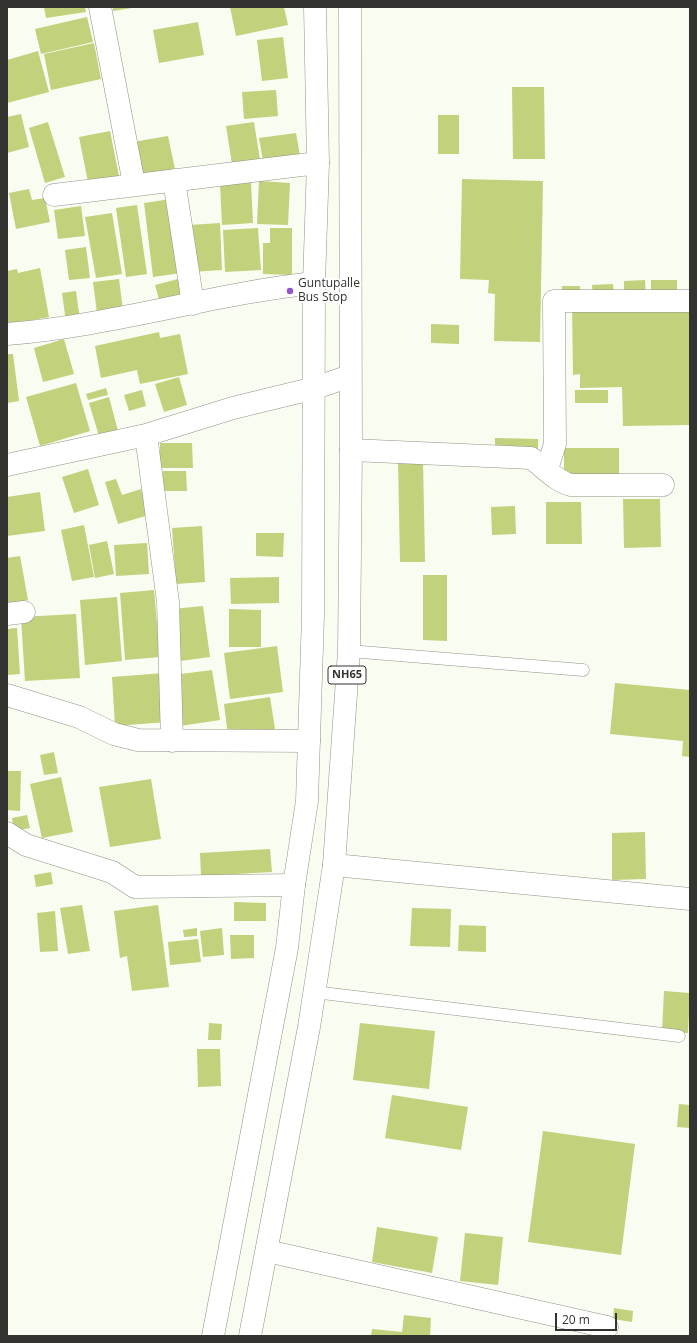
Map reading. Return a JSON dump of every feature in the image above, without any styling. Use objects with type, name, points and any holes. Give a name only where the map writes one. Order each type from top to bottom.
[{"type":"main road","points":[[100,7],[134,184]]},
{"type":"main road","name":"NH65","points":[[213,1336],[287,948],[294,885],[307,801],[313,615],[315,388],[314,283],[318,163],[315,7]]},
{"type":"main road","name":"NH65","points":[[250,1336],[314,992],[334,865],[349,650],[351,450],[350,7]]},
{"type":"main road","points":[[54,195],[134,184],[318,163]]},
{"type":"main road","points":[[174,180],[193,304]]},
{"type":"main road","points":[[7,334],[92,324],[268,288],[314,283]]},
{"type":"main road","points":[[547,469],[555,444],[554,301],[690,301]]},
{"type":"main road","points":[[7,465],[146,435],[233,408],[315,388],[350,376]]},
{"type":"main road","points":[[146,435],[168,602],[172,741]]},
{"type":"main road","points":[[351,450],[531,458],[547,469],[562,483],[571,485],[663,485]]},
{"type":"main road","points":[[7,695],[79,717],[127,739],[172,741],[309,741]]},
{"type":"main road","points":[[7,833],[26,845],[112,872],[135,887],[294,885]]},
{"type":"main road","points":[[334,865],[690,899]]},
{"type":"main road","points":[[267,1251],[607,1327]]},
{"type":"lane","points":[[349,650],[582,670]]},
{"type":"lane","points":[[314,992],[679,1036]]},
{"type":"building","points":[[44,7],[85,7],[86,12],[46,18]]},
{"type":"building","points":[[113,7],[132,7],[132,8],[113,11]]},
{"type":"building","points":[[230,7],[284,7],[288,25],[236,36]]},
{"type":"building","points":[[87,17],[93,42],[41,54],[35,29]]},
{"type":"building","points":[[198,22],[204,55],[159,63],[153,30]]},
{"type":"building","points":[[283,37],[288,78],[262,81],[257,40]]},
{"type":"building","points":[[94,43],[101,79],[51,90],[44,54]]},
{"type":"building","points":[[38,51],[49,92],[7,103],[7,60]]},
{"type":"building","points":[[512,87],[544,87],[545,159],[513,159]]},
{"type":"building","points":[[276,90],[278,116],[244,119],[242,92]]},
{"type":"building","points":[[21,114],[29,147],[7,153],[7,117]]},
{"type":"building","points":[[438,115],[459,115],[459,154],[438,154]]},
{"type":"building","points":[[48,122],[65,177],[45,183],[29,128]]},
{"type":"building","points":[[254,122],[260,160],[232,164],[226,126]]},
{"type":"building","points":[[110,131],[119,176],[88,182],[79,137]]},
{"type":"building","points":[[296,133],[300,156],[263,161],[259,138]]},
{"type":"building","points":[[168,136],[175,169],[139,176],[133,142]]},
{"type":"building","points":[[462,179],[543,181],[540,342],[494,341],[495,294],[488,293],[489,280],[460,279]]},
{"type":"building","points":[[259,181],[290,183],[288,225],[257,224]]},
{"type":"building","points":[[251,183],[253,223],[222,225],[220,184]]},
{"type":"building","points":[[29,189],[32,200],[45,198],[50,222],[16,229],[9,193]]},
{"type":"building","points":[[171,199],[181,273],[153,277],[144,203]]},
{"type":"building","points":[[137,205],[147,274],[126,277],[116,208]]},
{"type":"building","points":[[81,206],[85,236],[58,239],[54,210]]},
{"type":"building","points":[[112,213],[122,274],[96,278],[85,217]]},
{"type":"building","points":[[220,223],[222,270],[192,272],[189,225]]},
{"type":"building","points":[[258,228],[261,270],[225,272],[223,230]]},
{"type":"building","points":[[270,228],[292,228],[292,275],[263,274],[263,243],[270,243]]},
{"type":"building","points":[[86,247],[90,278],[69,280],[65,250]]},
{"type":"building","points":[[40,268],[49,317],[7,325],[7,271],[17,269],[18,273]]},
{"type":"building","points":[[119,279],[123,310],[97,313],[93,282]]},
{"type":"building","points":[[178,279],[183,297],[160,303],[155,285]]},
{"type":"building","points":[[645,280],[646,295],[624,296],[624,281]]},
{"type":"building","points":[[651,280],[677,280],[677,294],[651,294]]},
{"type":"building","points":[[613,284],[614,296],[593,297],[592,285]]},
{"type":"building","points":[[562,286],[580,286],[580,297],[562,297]]},
{"type":"building","points":[[76,291],[80,320],[66,322],[62,293]]},
{"type":"building","points":[[690,302],[690,425],[623,426],[622,387],[580,388],[580,374],[573,375],[572,304]]},
{"type":"building","points":[[431,324],[459,325],[459,344],[431,343]]},
{"type":"building","points":[[159,332],[160,338],[180,334],[188,374],[140,384],[137,370],[101,378],[95,346]]},
{"type":"building","points":[[64,339],[74,374],[43,382],[34,348]]},
{"type":"building","points":[[7,354],[13,354],[19,401],[7,403]]},
{"type":"building","points":[[179,377],[187,405],[164,412],[155,384]]},
{"type":"building","points":[[76,383],[90,431],[40,446],[26,397]]},
{"type":"building","points":[[106,388],[108,395],[88,400],[86,394]]},
{"type":"building","points":[[142,390],[146,406],[129,411],[124,395]]},
{"type":"building","points":[[575,390],[608,390],[608,403],[575,403]]},
{"type":"building","points":[[109,397],[118,431],[99,436],[89,403]]},
{"type":"building","points":[[495,438],[538,439],[538,449],[495,449]]},
{"type":"building","points":[[160,443],[192,443],[193,468],[160,468]]},
{"type":"building","points":[[564,448],[619,448],[619,475],[564,474]]},
{"type":"building","points":[[398,461],[423,461],[425,562],[400,562]]},
{"type":"building","points":[[88,469],[99,505],[74,513],[62,477]]},
{"type":"building","points":[[163,471],[186,471],[187,491],[163,491]]},
{"type":"building","points":[[116,479],[122,495],[141,489],[149,515],[118,524],[105,482]]},
{"type":"building","points":[[40,492],[45,531],[7,536],[7,497]]},
{"type":"building","points":[[623,499],[660,499],[661,547],[624,548]]},
{"type":"building","points":[[546,502],[581,502],[582,544],[546,544]]},
{"type":"building","points":[[515,506],[516,534],[492,535],[491,507]]},
{"type":"building","points":[[84,525],[94,577],[72,581],[61,530]]},
{"type":"building","points":[[202,526],[205,582],[176,584],[172,528]]},
{"type":"building","points":[[256,533],[284,533],[283,557],[256,556]]},
{"type":"building","points":[[107,541],[114,574],[95,578],[89,545]]},
{"type":"building","points":[[147,543],[149,574],[116,576],[114,545]]},
{"type":"building","points":[[20,556],[28,600],[7,604],[7,558]]},
{"type":"building","points":[[423,575],[447,575],[447,641],[423,640]]},
{"type":"building","points":[[279,577],[279,603],[231,604],[230,578]]},
{"type":"building","points":[[154,590],[160,657],[125,660],[120,593]]},
{"type":"building","points":[[117,597],[122,661],[85,665],[80,600]]},
{"type":"building","points":[[203,606],[210,657],[180,661],[173,609]]},
{"type":"building","points":[[229,609],[261,610],[261,647],[229,647]]},
{"type":"building","points":[[76,614],[80,678],[25,681],[21,617]]},
{"type":"building","points":[[17,628],[20,674],[7,675],[7,629]]},
{"type":"building","points":[[277,646],[283,692],[230,699],[224,653]]},
{"type":"building","points":[[212,670],[220,720],[180,726],[173,675]]},
{"type":"building","points":[[164,673],[167,722],[115,726],[112,677]]},
{"type":"building","points":[[615,683],[690,690],[690,757],[682,756],[683,741],[610,734]]},
{"type":"building","points":[[270,697],[275,729],[228,736],[224,704]]},
{"type":"building","points":[[54,752],[58,773],[44,775],[40,755]]},
{"type":"building","points":[[7,771],[21,771],[20,811],[7,810]]},
{"type":"building","points":[[61,777],[73,832],[42,838],[30,784]]},
{"type":"building","points":[[151,779],[161,839],[110,847],[99,787]]},
{"type":"building","points":[[27,815],[30,828],[14,831],[12,818]]},
{"type":"building","points":[[645,832],[646,879],[612,880],[612,833]]},
{"type":"building","points":[[270,849],[272,872],[201,876],[200,853]]},
{"type":"building","points":[[51,872],[53,884],[36,887],[34,875]]},
{"type":"building","points":[[234,902],[266,903],[266,921],[234,921]]},
{"type":"building","points":[[82,905],[90,951],[68,954],[60,908]]},
{"type":"building","points":[[158,905],[169,987],[132,991],[127,956],[120,958],[114,911]]},
{"type":"building","points":[[412,908],[451,909],[450,947],[410,946]]},
{"type":"building","points":[[55,911],[58,951],[40,952],[37,913]]},
{"type":"building","points":[[459,925],[486,926],[486,952],[458,951]]},
{"type":"building","points":[[197,928],[197,936],[184,937],[183,930]]},
{"type":"building","points":[[222,928],[224,955],[203,957],[200,931]]},
{"type":"building","points":[[230,935],[254,935],[254,958],[231,959]]},
{"type":"building","points":[[198,939],[201,962],[170,965],[168,942]]},
{"type":"building","points":[[664,991],[690,993],[688,1033],[662,1032]]},
{"type":"building","points":[[209,1023],[222,1024],[221,1040],[208,1040]]},
{"type":"building","points":[[360,1023],[435,1031],[429,1089],[353,1080]]},
{"type":"building","points":[[197,1049],[220,1049],[221,1086],[198,1087]]},
{"type":"building","points":[[392,1095],[468,1107],[461,1150],[385,1138]]},
{"type":"building","points":[[679,1104],[690,1105],[690,1128],[677,1127]]},
{"type":"building","points":[[543,1131],[635,1144],[621,1255],[528,1242]]},
{"type":"building","points":[[377,1227],[438,1237],[432,1273],[372,1262]]},
{"type":"building","points":[[465,1233],[503,1237],[498,1285],[460,1281]]},
{"type":"building","points":[[614,1308],[633,1311],[632,1322],[613,1319]]},
{"type":"building","points":[[404,1315],[431,1318],[430,1336],[371,1336],[372,1329],[402,1332]]},
{"type":"place","name":"Guntupalle Bus Stop","points":[[290,291]]}]
